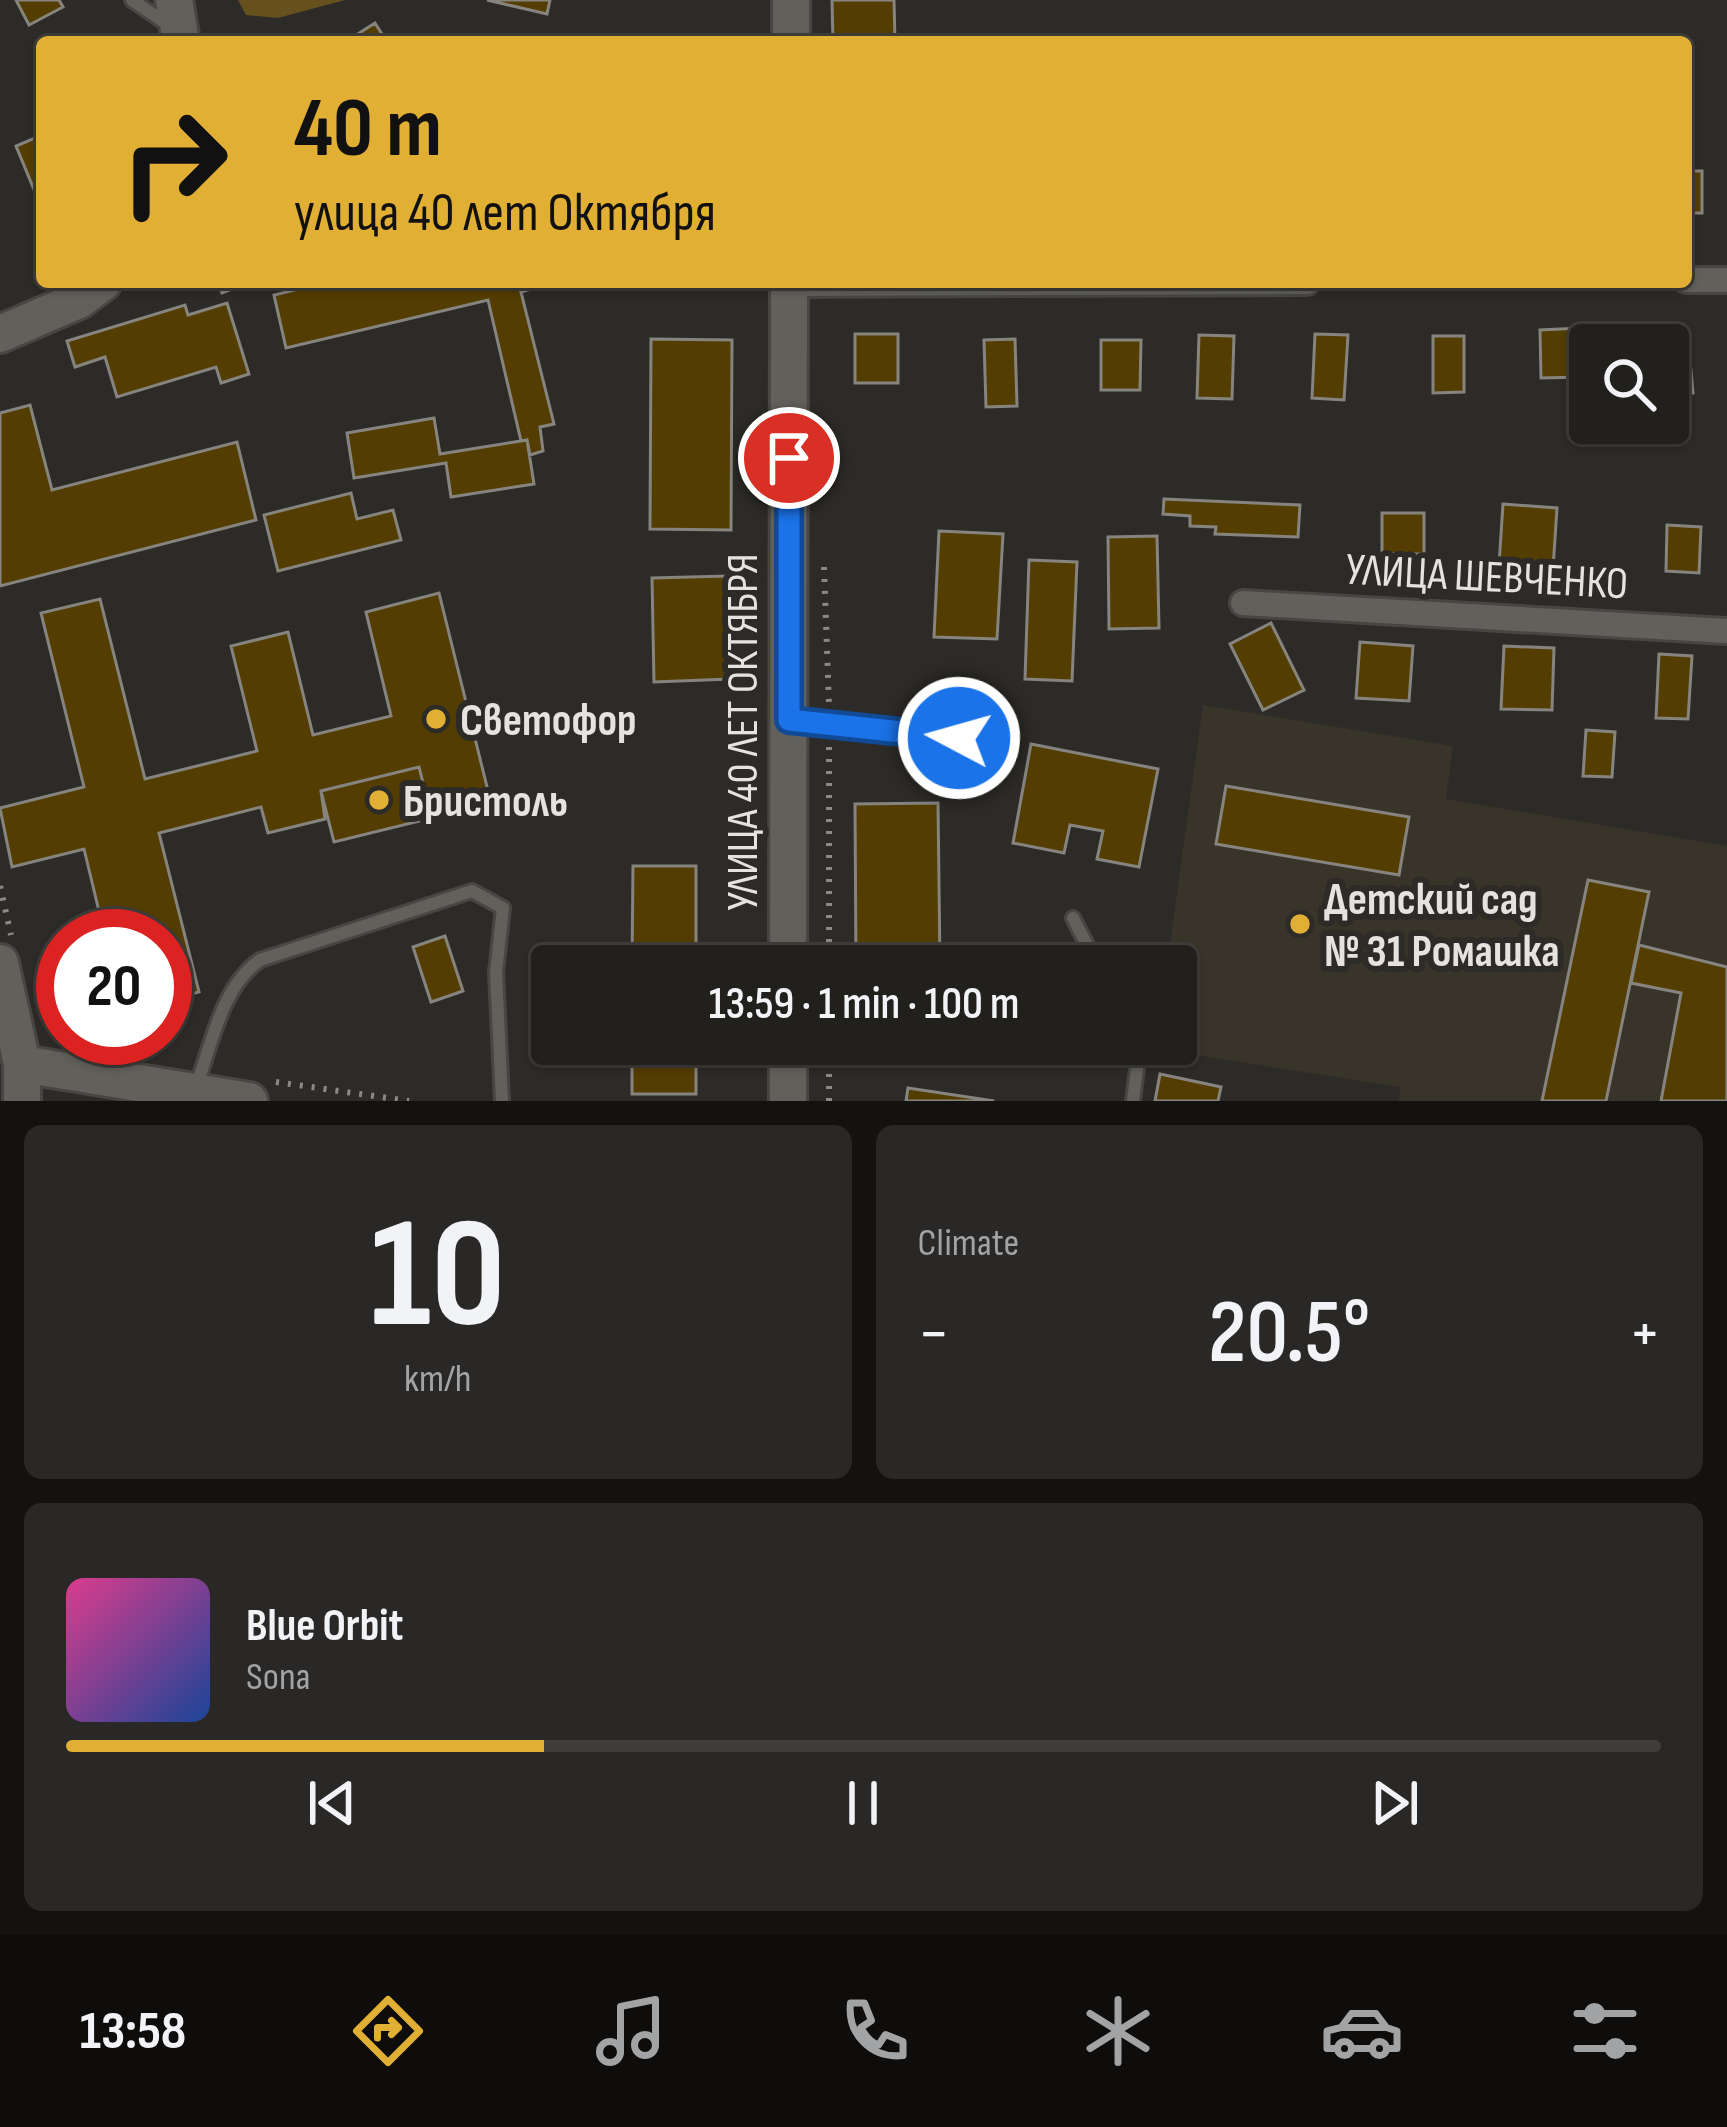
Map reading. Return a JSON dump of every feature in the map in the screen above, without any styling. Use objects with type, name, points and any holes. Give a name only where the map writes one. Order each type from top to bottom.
[{"type":"street","points":[[791,0],[791,36]]},
{"type":"street","points":[[1692,280],[1727,280]]},
{"type":"street","points":[[0,334],[79,300],[95,288]]},
{"type":"street","name":"УЛИЦА 40 ЛЕТ ОКТЯБРЯ","points":[[788,945],[790,288]]},
{"type":"street","name":"УЛИЦА ШЕВЧЕНКО","points":[[1243,603],[1727,632]]},
{"type":"street","points":[[0,963],[11,1061],[22,1101]]},
{"type":"street","points":[[11,1061],[249,1101]]},
{"type":"street","points":[[788,1065],[788,1101]]},
{"type":"lane","points":[[132,0],[179,25]]},
{"type":"lane","points":[[789,720],[1002,742]]},
{"type":"lane","points":[[194,1092],[232,989],[245,970],[260,960],[472,891],[502,908],[496,972],[502,1101]]},
{"type":"lane","points":[[1073,919],[1087,945]]},
{"type":"lane","points":[[1133,1101],[1137,1065]]},
{"type":"path","points":[[824,562],[830,724],[829,945]]},
{"type":"path","points":[[829,1065],[829,1101]]},
{"type":"shaded area","points":[[238,0],[345,0],[278,18],[246,15]]},
{"type":"shaded area","points":[[1203,705],[1453,746],[1446,799],[1727,846],[1727,1101],[1399,1101],[1400,1087],[1197,1055],[1197,945],[1170,945]]},
{"type":"building","points":[[16,0],[59,0],[63,7],[29,25]]},
{"type":"building","points":[[487,0],[550,0],[547,14]]},
{"type":"building","points":[[832,0],[894,0],[895,36],[833,36]]},
{"type":"building","points":[[375,23],[383,36],[354,36]]},
{"type":"building","points":[[36,138],[36,194],[16,146]]},
{"type":"building","points":[[1692,171],[1702,171],[1702,213],[1692,213]]},
{"type":"building","points":[[303,288],[531,288],[521,292],[554,424],[540,427],[543,451],[530,455],[527,440],[521,441],[488,300],[286,348],[274,295]]},
{"type":"building","points":[[227,303],[249,374],[221,383],[216,367],[117,397],[105,357],[75,367],[67,341],[185,305],[188,315]]},
{"type":"building","points":[[1569,329],[1569,377],[1541,378],[1540,330]]},
{"type":"building","points":[[855,334],[898,334],[898,383],[855,383]]},
{"type":"building","points":[[1315,334],[1348,335],[1344,400],[1312,398]]},
{"type":"building","points":[[1199,335],[1234,336],[1232,399],[1197,398]]},
{"type":"building","points":[[1433,336],[1464,336],[1464,392],[1433,393]]},
{"type":"building","points":[[651,339],[732,340],[731,530],[650,529]]},
{"type":"building","points":[[1015,339],[1017,406],[986,407],[984,340]]},
{"type":"building","points":[[1101,340],[1141,340],[1140,390],[1101,390]]},
{"type":"building","points":[[30,405],[52,490],[237,442],[256,520],[0,586],[0,413]]},
{"type":"building","points":[[434,418],[440,454],[527,440],[534,484],[451,497],[446,463],[354,478],[347,433]]},
{"type":"building","points":[[351,493],[357,519],[393,510],[401,540],[278,571],[264,515]]},
{"type":"building","points":[[1164,499],[1300,505],[1298,537],[1215,534],[1216,527],[1190,526],[1190,516],[1163,514]]},
{"type":"building","points":[[1503,504],[1557,508],[1553,569],[1499,565]]},
{"type":"building","points":[[1382,513],[1424,513],[1424,554],[1382,554]]},
{"type":"building","points":[[1667,525],[1701,527],[1699,573],[1666,571]]},
{"type":"building","points":[[939,531],[1003,534],[997,639],[934,637]]},
{"type":"building","points":[[1157,536],[1159,628],[1109,629],[1108,537]]},
{"type":"building","points":[[1029,560],[1077,562],[1072,681],[1025,679]]},
{"type":"building","points":[[727,576],[730,679],[654,682],[652,578]]},
{"type":"building","points":[[439,593],[491,803],[432,818],[419,767],[321,791],[325,819],[268,833],[261,807],[159,833],[178,909],[98,909],[84,849],[12,867],[0,808],[84,787],[41,613],[100,599],[145,779],[257,751],[231,646],[288,632],[313,735],[391,716],[366,612]]},
{"type":"building","points":[[1271,623],[1304,690],[1263,710],[1230,644]]},
{"type":"building","points":[[1360,642],[1413,646],[1409,701],[1356,698]]},
{"type":"building","points":[[1504,646],[1554,648],[1552,710],[1501,709]]},
{"type":"building","points":[[1659,654],[1692,656],[1688,719],[1656,718]]},
{"type":"building","points":[[1586,730],[1615,732],[1612,777],[1583,776]]},
{"type":"building","points":[[1031,744],[1158,769],[1139,867],[1097,859],[1103,831],[1070,825],[1064,853],[1013,843]]},
{"type":"building","points":[[419,767],[432,818],[334,842],[321,791]]},
{"type":"building","points":[[1226,786],[1409,817],[1399,875],[1216,844]]},
{"type":"building","points":[[938,803],[940,945],[856,945],[855,804]]},
{"type":"building","points":[[633,866],[696,866],[696,945],[632,945]]},
{"type":"building","points":[[1588,880],[1649,892],[1606,1101],[1542,1101]]},
{"type":"building","points":[[445,936],[463,991],[431,1002],[413,947]]},
{"type":"building","points":[[1639,945],[1727,967],[1727,1101],[1661,1101],[1681,993],[1631,983]]},
{"type":"building","points":[[192,964],[199,992],[192,994]]},
{"type":"building","points":[[632,1065],[696,1065],[696,1094],[632,1094]]},
{"type":"building","points":[[1160,1074],[1221,1087],[1218,1101],[1155,1101]]},
{"type":"building","points":[[908,1088],[994,1101],[906,1101]]},
{"type":"place","name":"Светофор","points":[[436,719]]},
{"type":"place","name":"Бристоль","points":[[379,800]]},
{"type":"place","name":"Детский сад № 31 Ромашка","points":[[1300,924]]},
{"type":"route","points":[[789,458],[789,720],[959,738]]}]
